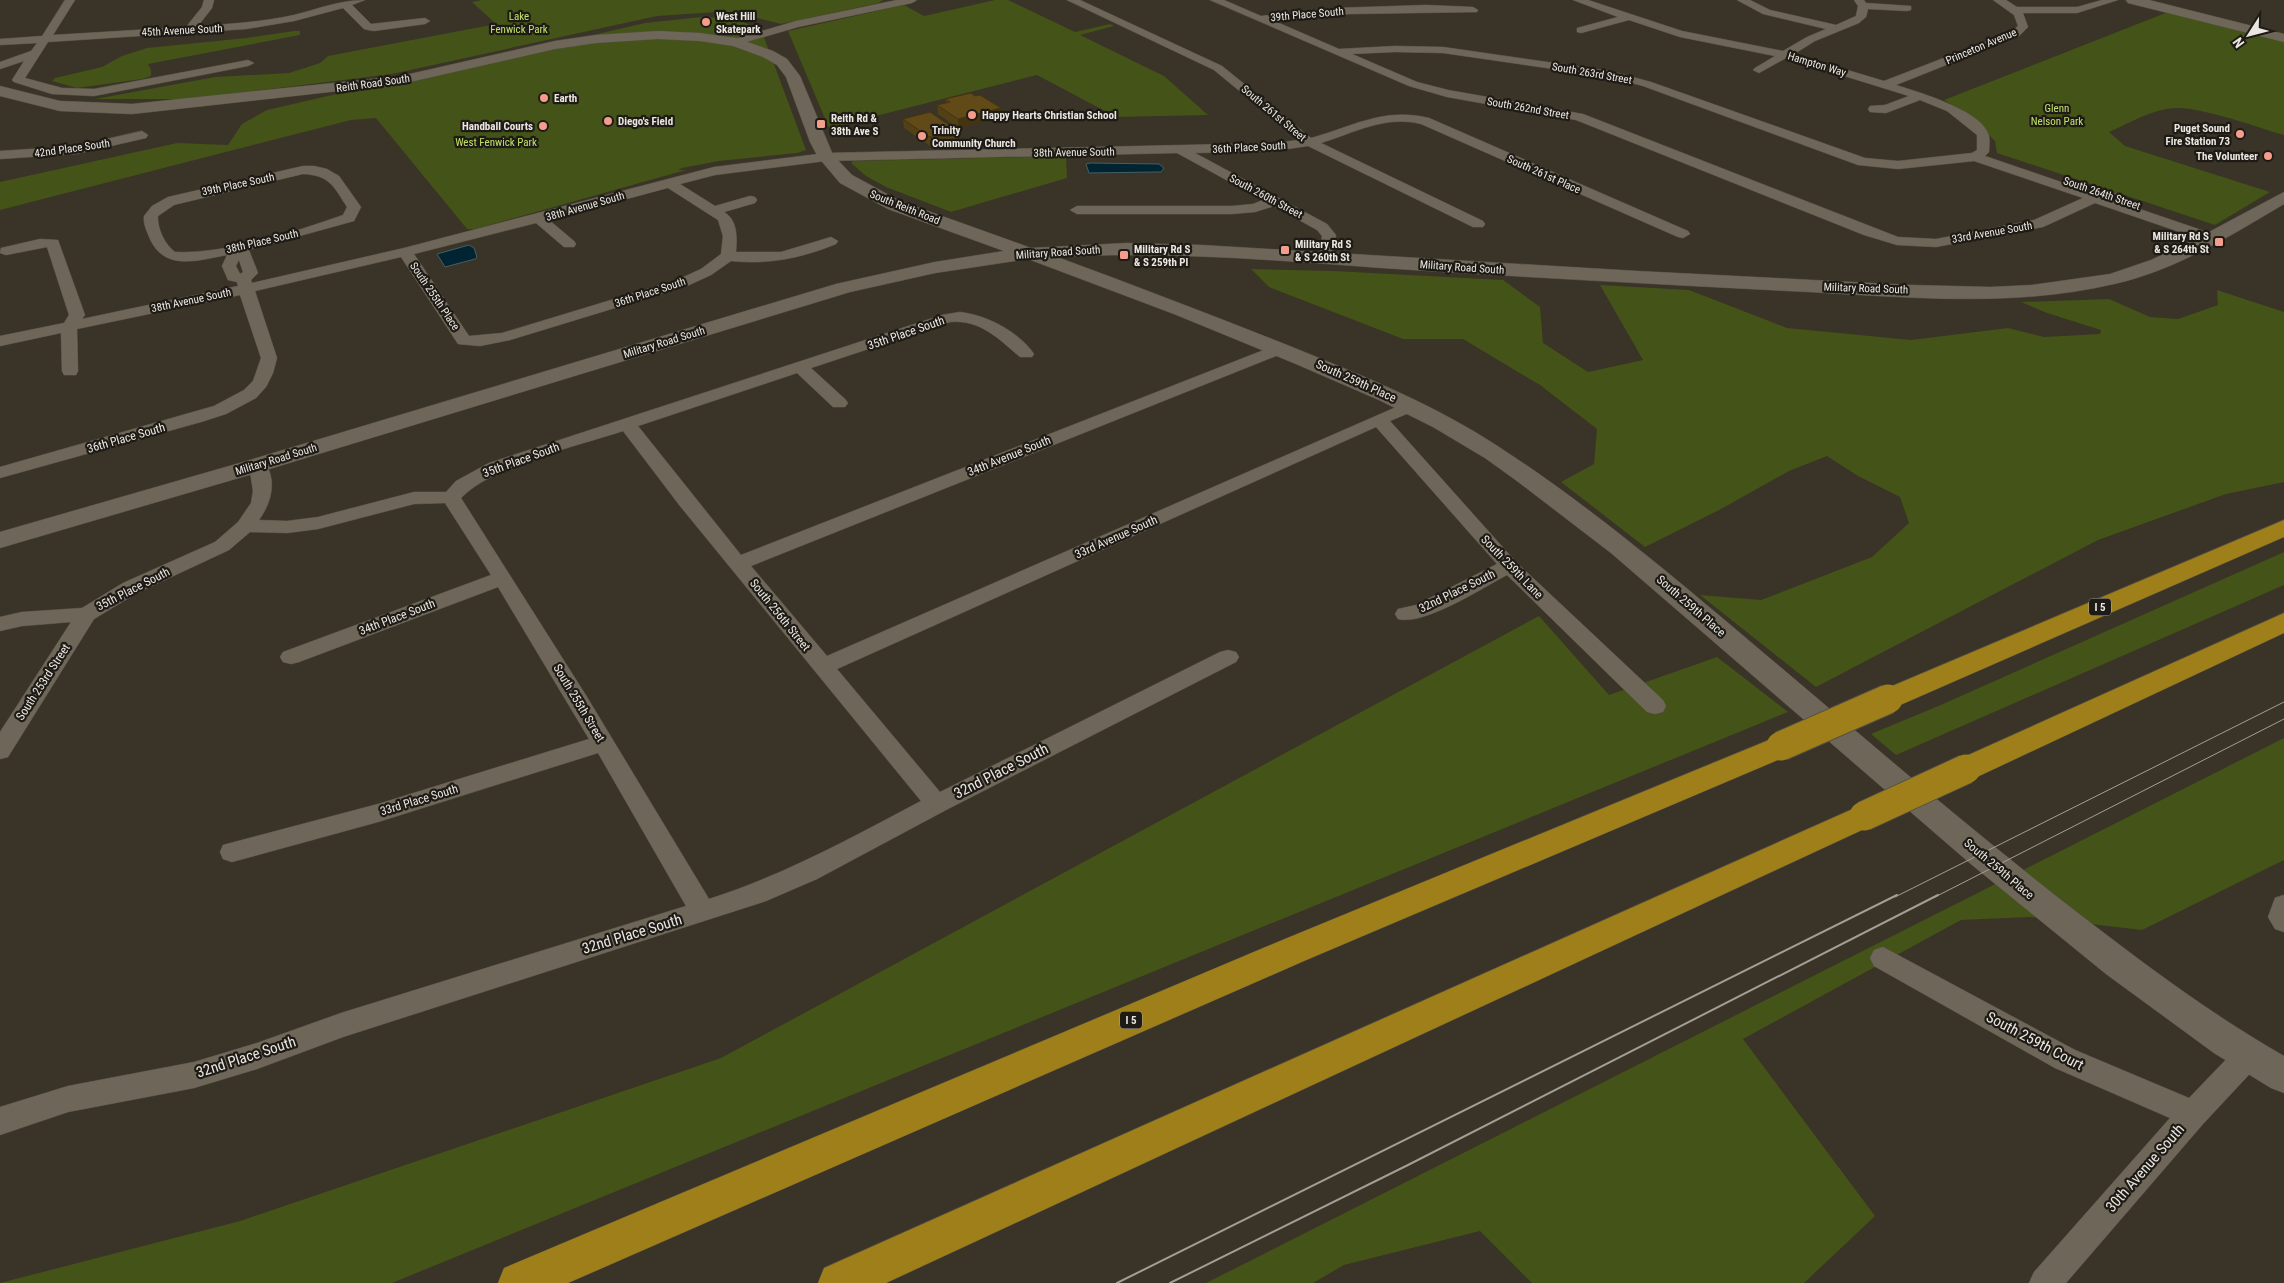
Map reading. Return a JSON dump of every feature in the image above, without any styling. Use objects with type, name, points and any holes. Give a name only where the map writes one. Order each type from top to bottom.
[{"type":"highway","name":"I 5","points":[[519,1283],[1274,958],[1780,746],[2284,528]]},
{"type":"highway","points":[[839,1283],[1864,816],[2284,622]]},
{"type":"main road","points":[[2133,0],[2284,38]]},
{"type":"main road","name":"Reith Road South","points":[[3,93],[60,106],[132,109],[392,81],[555,45],[606,38],[658,35],[700,37],[736,42]]},
{"type":"main road","name":"South Reith Road","points":[[736,42],[768,54],[782,62],[789,70],[818,142],[826,157],[846,179],[865,192],[1026,254]]},
{"type":"main road","name":"Military Road South","points":[[0,540],[258,465],[843,288],[942,266],[1026,254],[1116,249],[1185,250],[1706,281],[1985,293],[2056,289],[2114,278],[2164,262],[2216,236],[2284,197]]},
{"type":"main road","points":[[942,266],[968,258],[983,250],[983,243],[964,230]]},
{"type":"main road","points":[[1116,249],[1090,256],[1085,260],[1083,266],[1086,270],[1126,290]]},
{"type":"main road","name":"South 259th Place","points":[[1026,254],[1215,322],[1343,374],[1410,406],[1488,450],[1566,505],[1644,566],[2010,879],[2134,977],[2248,1056],[2284,1076]]},
{"type":"street","points":[[70,0],[46,38],[33,54],[18,80],[62,93],[89,93],[248,63]]},
{"type":"street","points":[[189,30],[207,8],[209,0]]},
{"type":"street","name":"45th Avenue South","points":[[0,42],[267,23],[360,0]]},
{"type":"street","name":"South 261st Street","points":[[1072,0],[1218,68],[1309,142],[1478,224]]},
{"type":"street","name":"South 262nd Street","points":[[1215,0],[1413,84],[1579,117],[1869,232],[1897,240]]},
{"type":"street","points":[[1331,0],[1339,11]]},
{"type":"street","name":"Hampton Way","points":[[1578,0],[1614,12],[1630,12],[1680,34],[1787,55],[1920,96],[1951,108],[1978,128],[1983,135],[1979,155]]},
{"type":"street","points":[[1742,0],[1767,12],[1836,28]]},
{"type":"street","points":[[1998,0],[2016,10]]},
{"type":"street","name":"Princeton Avenue","points":[[2016,10],[2077,10],[2113,0]]},
{"type":"street","points":[[736,42],[789,26],[904,1]]},
{"type":"street","points":[[1759,70],[1787,55],[1802,44],[1861,17],[1861,3],[1907,8]]},
{"type":"street","points":[[346,4],[368,27],[374,28],[425,20]]},
{"type":"street","name":"39th Place South","points":[[1260,19],[1292,14],[1339,11],[1442,8],[1473,10]]},
{"type":"street","name":"Princeton Avenue","points":[[1885,86],[2015,34],[2023,27],[2023,21],[2016,10]]},
{"type":"street","points":[[1581,30],[1630,12]]},
{"type":"street","name":"South 263rd Street","points":[[1339,52],[1395,48],[1443,50],[1610,74],[1647,84],[1833,152],[1863,162],[1886,166],[1979,155]]},
{"type":"street","points":[[0,66],[33,54]]},
{"type":"street","points":[[1874,110],[1886,108],[1920,96]]},
{"type":"street","name":"36th Place South","points":[[1180,150],[1244,149],[1309,142],[1388,118],[1405,117]]},
{"type":"street","name":"South 261st Place","points":[[1405,117],[1425,121],[1683,234]]},
{"type":"street","name":"42nd Place South","points":[[0,155],[76,150],[142,135]]},
{"type":"street","name":"38th Avenue South","points":[[0,341],[69,327],[244,284],[405,252],[539,218],[714,170],[826,157],[1180,150]]},
{"type":"street","name":"South 260th Street","points":[[1180,150],[1326,231],[1329,235],[1326,258]]},
{"type":"street","name":"South 264th Street","points":[[1979,155],[2112,196],[2216,236]]},
{"type":"street","name":"South 264th Street","points":[[1979,155],[2095,198],[2216,236]]},
{"type":"street","name":"39th Place South","points":[[173,256],[164,251],[150,222],[150,216],[162,205],[190,194],[304,170],[316,170],[331,174],[354,207],[349,218]]},
{"type":"street","points":[[668,182],[723,217],[729,226],[728,256],[757,260],[779,258],[831,241]]},
{"type":"street","name":"33rd Avenue South","points":[[1897,240],[1936,243],[2038,224],[2095,198],[2112,196]]},
{"type":"street","points":[[714,210],[750,200]]},
{"type":"street","points":[[1077,210],[1232,210],[1255,208],[1275,201]]},
{"type":"street","name":"38th Place South","points":[[173,256],[190,256],[238,248],[349,218]]},
{"type":"street","points":[[539,218],[569,244]]},
{"type":"street","points":[[6,250],[40,243],[53,243],[78,315],[69,327],[70,371]]},
{"type":"street","points":[[238,248],[245,254],[251,273],[244,284]]},
{"type":"street","name":"South 255th Place","points":[[405,252],[464,341]]},
{"type":"street","name":"36th Place South","points":[[464,341],[480,341],[504,337],[682,283],[706,272],[728,256]]},
{"type":"street","name":"36th Place South","points":[[0,473],[195,418],[220,410],[250,394],[260,383],[269,358],[244,284]]},
{"type":"street","name":"35th Place South","points":[[451,497],[462,485],[495,467],[801,368],[948,318],[968,316],[980,319],[1026,354]]},
{"type":"street","name":"34th Avenue South","points":[[738,564],[1280,349]]},
{"type":"street","points":[[801,368],[839,403]]},
{"type":"street","name":"33rd Avenue South","points":[[822,668],[1410,406]]},
{"type":"street","name":"South 259th Lane","points":[[1379,420],[1509,566],[1655,706]]},
{"type":"street","name":"South 256th Street","points":[[627,424],[687,502],[822,668],[937,804]]},
{"type":"street","name":"35th Place South","points":[[0,624],[22,619],[87,614],[130,588],[222,546],[245,526],[261,504],[264,489],[258,465]]},
{"type":"street","points":[[245,526],[287,527],[318,523],[414,498],[451,497]]},
{"type":"street","name":"South 255th Street","points":[[451,497],[603,742],[703,912]]},
{"type":"street","name":"32nd Place South","points":[[1405,614],[1421,611],[1509,566]]},
{"type":"street","name":"34th Place South","points":[[291,657],[503,578]]},
{"type":"street","name":"South 253rd Street","points":[[0,751],[87,614]]},
{"type":"street","name":"32nd Place South","points":[[0,1121],[68,1099],[194,1075],[257,1056],[341,1025],[757,894],[808,872],[937,804],[1228,657]]},
{"type":"street","name":"33rd Place South","points":[[232,852],[378,812],[603,742]]},
{"type":"street","points":[[2284,906],[2281,917],[2284,920]]},
{"type":"street","name":"South 259th Court","points":[[1883,958],[2065,1059],[2192,1114]]},
{"type":"street","name":"30th Avenue South","points":[[2045,1283],[2192,1114],[2248,1056]]},
{"type":"green space","name":"Lake Fenwick Park","points":[[482,0],[883,0],[878,3],[781,24],[742,14],[717,12],[657,16],[392,74],[189,99],[95,99],[215,77],[289,73],[320,63],[328,56],[496,24],[472,2]]},
{"type":"green space","points":[[995,0],[1008,0],[1075,32],[1110,24],[1114,26],[1080,35],[1164,76],[1208,115],[1116,117],[1037,75],[829,128],[788,31],[904,5],[924,16]]},
{"type":"green space","name":"Glenn Nelson Park","points":[[2168,12],[2284,41],[2284,135],[2214,114],[2175,108],[2141,117],[2109,132],[2125,146],[2270,192],[2215,225],[1997,153],[1995,141],[1969,115],[1944,100]]},
{"type":"green space","name":"West Fenwick Park","points":[[701,17],[740,21],[762,32],[806,150],[797,153],[719,161],[682,168],[678,170],[686,170],[475,229],[467,229],[376,118],[351,120],[0,210],[0,182],[177,143],[228,145],[242,124],[267,110],[645,23]]},
{"type":"green space","points":[[300,31],[300,35],[148,64],[151,76],[142,79],[77,88],[52,81],[55,78],[102,67],[122,56],[147,48]]},
{"type":"green space","points":[[1066,156],[1067,178],[951,212],[886,187],[866,176],[851,163],[853,161]]},
{"type":"green space","points":[[1251,269],[1334,271],[1503,280],[1540,307],[1543,343],[1588,372],[1643,360],[1600,285],[1689,290],[1787,328],[1911,340],[2008,328],[2044,337],[2100,334],[2101,330],[2047,313],[2021,302],[2109,299],[2150,317],[2178,319],[2218,305],[2217,290],[2284,312],[2284,482],[2226,494],[2098,540],[1816,687],[1700,595],[1761,600],[1872,557],[1909,523],[1900,497],[1858,476],[1827,456],[1789,471],[1721,509],[1645,547],[1561,482],[1594,464],[1597,429],[1540,385],[1463,339],[1403,339],[1269,287]]},
{"type":"green space","points":[[2284,552],[2284,585],[1896,755],[1871,734],[1943,704]]},
{"type":"green space","points":[[1539,616],[1609,695],[1717,657],[1788,712],[392,1283],[0,1283],[240,1221],[721,1058]]},
{"type":"green space","points":[[2284,738],[2284,860],[2142,930],[2030,917],[1961,920],[1743,1039],[1875,1216],[1804,1283],[1532,1283],[1480,1231],[1344,1265],[1313,1283],[1206,1283]]},
{"type":"water","points":[[1086,164],[1159,164],[1164,168],[1161,172],[1089,173]]},
{"type":"water","points":[[469,245],[474,248],[477,257],[475,259],[445,267],[437,254]]},
{"type":"building","points":[[971,93],[975,96],[980,95],[1001,108],[958,119],[937,105],[950,102],[945,99]]},
{"type":"building","points":[[930,112],[956,130],[951,132],[957,136],[929,137],[903,119]]},
{"type":"tram line","points":[[1895,897],[2284,702]]},
{"type":"tram line","points":[[1935,897],[2284,719]]},
{"type":"tram line","points":[[1117,1283],[1897,895]]},
{"type":"tram line","points":[[1170,1283],[1408,1165],[1938,895]]},
{"type":"place","name":"West Hill Skatepark","points":[[706,22]]},
{"type":"place","name":"Earth","points":[[544,98]]},
{"type":"place","name":"Happy Hearts Christian School","points":[[972,115]]},
{"type":"place","name":"Diego's Field","points":[[608,121]]},
{"type":"place","name":"Reith Rd & 38th Ave S","points":[[821,124]]},
{"type":"place","name":"Handball Courts","points":[[543,126]]},
{"type":"place","name":"Puget Sound Fire Station 73","points":[[2240,134]]},
{"type":"place","name":"Trinity Community Church","points":[[922,136]]},
{"type":"place","name":"The Volunteer","points":[[2268,156]]},
{"type":"place","name":"Military Rd S & S 264th St","points":[[2219,242]]},
{"type":"place","name":"Military Rd S & S 260th St","points":[[1285,250]]},
{"type":"place","name":"Military Rd S & S 259th Pl","points":[[1124,255]]}]
